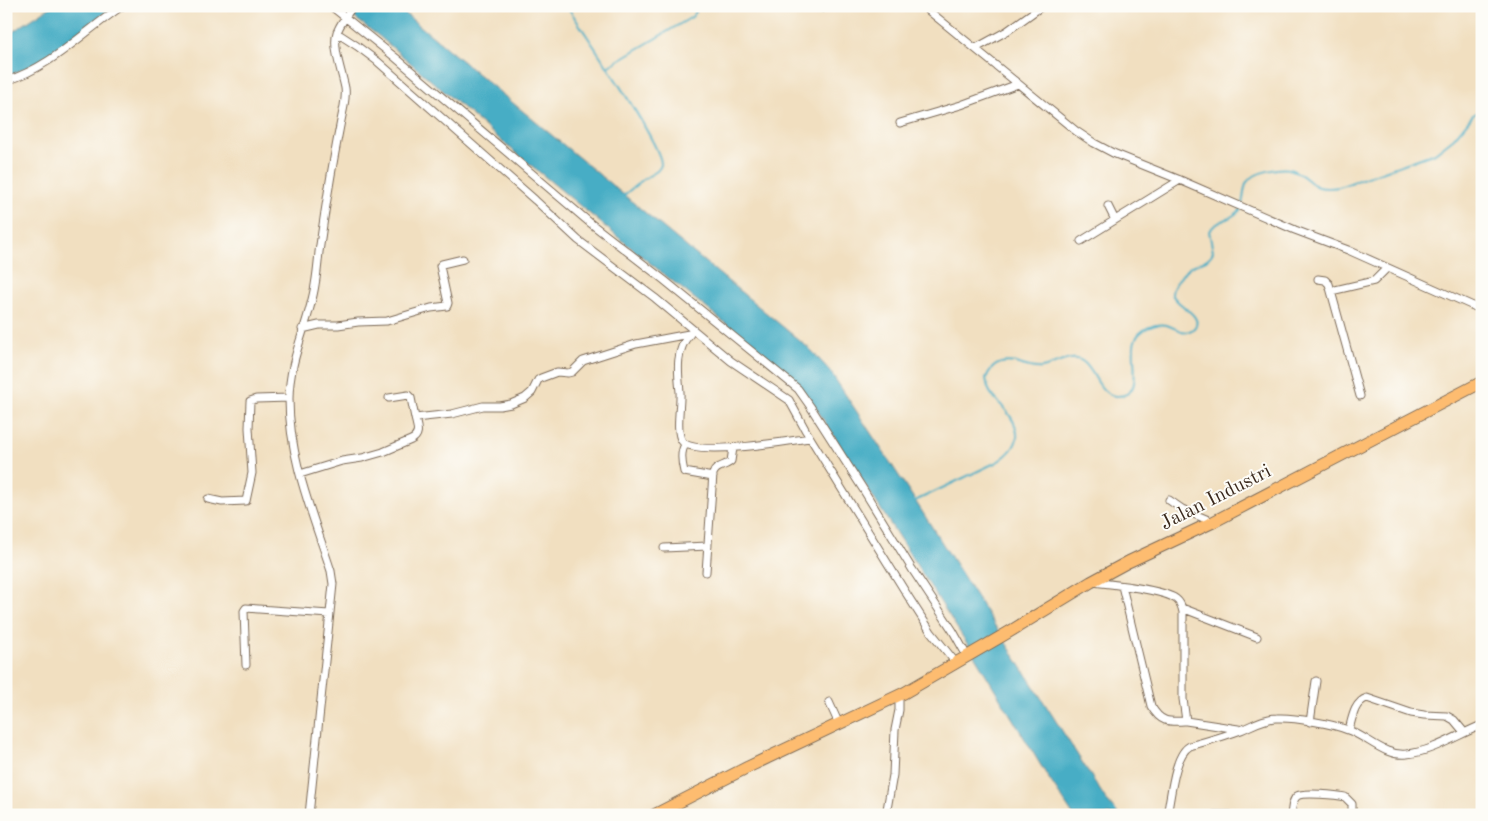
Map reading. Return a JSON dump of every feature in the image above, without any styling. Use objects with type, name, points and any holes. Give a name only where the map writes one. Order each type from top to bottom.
[{"type":"main road","name":"Jalan Industri","points":[[654,815],[748,767],[899,695],[1128,562],[1213,522],[1482,382]]},
{"type":"street","points":[[6,81],[40,67],[122,6]]},
{"type":"street","points":[[331,6],[346,16],[590,222],[798,389],[969,655]]},
{"type":"street","points":[[309,815],[314,780],[332,579],[300,474],[291,434],[289,398],[293,364],[315,286],[328,192],[345,99],[345,87],[336,50],[336,33],[353,6]]},
{"type":"street","points":[[923,6],[1018,84],[1052,109],[1076,131],[1104,149],[1348,250],[1386,269],[1482,310]]},
{"type":"street","points":[[976,48],[1007,31],[1042,6]]},
{"type":"street","points":[[336,33],[377,61],[578,240],[655,298],[691,333],[788,400],[931,632],[956,663]]},
{"type":"street","points":[[900,123],[961,105],[1018,84]]},
{"type":"street","points":[[1081,241],[1180,180]]},
{"type":"street","points":[[1108,206],[1115,220]]},
{"type":"street","points":[[302,330],[319,326],[387,321],[431,308],[447,306],[440,266],[463,259]]},
{"type":"street","points":[[1331,291],[1374,281],[1386,269]]},
{"type":"street","points":[[1318,279],[1328,282],[1360,396]]},
{"type":"street","points":[[415,418],[452,414],[483,406],[511,404],[525,398],[535,390],[538,380],[541,378],[557,372],[568,374],[583,361],[636,344],[691,333]]},
{"type":"street","points":[[691,333],[682,344],[678,357],[679,429],[681,439],[685,445],[693,448],[732,448],[810,438]]},
{"type":"street","points":[[300,474],[342,461],[383,452],[416,438],[418,434],[411,398],[408,395],[389,398]]},
{"type":"street","points":[[208,500],[222,502],[246,501],[252,472],[249,422],[250,401],[256,399],[289,398]]},
{"type":"street","points":[[685,445],[682,448],[684,472],[712,477]]},
{"type":"street","points":[[706,572],[712,477],[716,468],[731,461],[732,448]]},
{"type":"street","points":[[1169,500],[1182,509],[1213,522]]},
{"type":"street","points":[[664,548],[708,546]]},
{"type":"street","points":[[1091,582],[1144,589],[1168,595],[1178,600],[1184,618],[1183,699],[1186,721]]},
{"type":"street","points":[[1122,586],[1151,706],[1156,713],[1165,721],[1186,721],[1241,730]]},
{"type":"street","points":[[246,665],[244,611],[246,608],[329,614]]},
{"type":"street","points":[[1182,608],[1256,638]]},
{"type":"street","points":[[1310,722],[1316,681]]},
{"type":"street","points":[[886,815],[893,775],[899,695]]},
{"type":"street","points":[[1349,730],[1358,704],[1367,698],[1411,713],[1447,716],[1454,720],[1464,732]]},
{"type":"street","points":[[829,702],[839,724]]},
{"type":"street","points":[[1182,815],[1167,814],[1178,762],[1184,750],[1190,746],[1241,730],[1269,718],[1310,722],[1349,730],[1395,754],[1405,755],[1429,748],[1482,725]]},
{"type":"street","points":[[1291,815],[1295,798],[1305,794],[1344,797],[1352,804],[1352,815]]},
{"type":"street","points":[[1214,815],[1230,815]]},
{"type":"water","points":[[52,6],[114,6],[48,55],[20,71],[6,76],[6,36]]},
{"type":"water","points":[[339,6],[396,6],[811,350],[830,371],[1107,801],[1119,815],[1073,815],[968,645],[810,399],[795,382],[749,342],[503,142],[380,37]]},
{"type":"waterway","points":[[567,6],[637,113],[658,154],[661,165],[659,169],[623,196]]},
{"type":"waterway","points":[[607,67],[692,17],[697,6]]},
{"type":"waterway","points":[[1242,204],[1246,183],[1256,175],[1269,171],[1288,169],[1322,188],[1339,187],[1435,153],[1454,138],[1473,115],[1482,110]]},
{"type":"waterway","points":[[915,501],[997,462],[1015,444],[1017,431],[1014,423],[987,386],[987,375],[996,365],[1011,362],[1032,368],[1042,368],[1078,359],[1086,365],[1104,391],[1115,396],[1125,395],[1131,391],[1135,376],[1134,348],[1137,337],[1144,330],[1157,325],[1166,325],[1184,332],[1191,331],[1194,328],[1197,324],[1196,319],[1174,297],[1173,289],[1187,270],[1206,260],[1213,252],[1209,231],[1212,227],[1234,216],[1241,209]]}]
